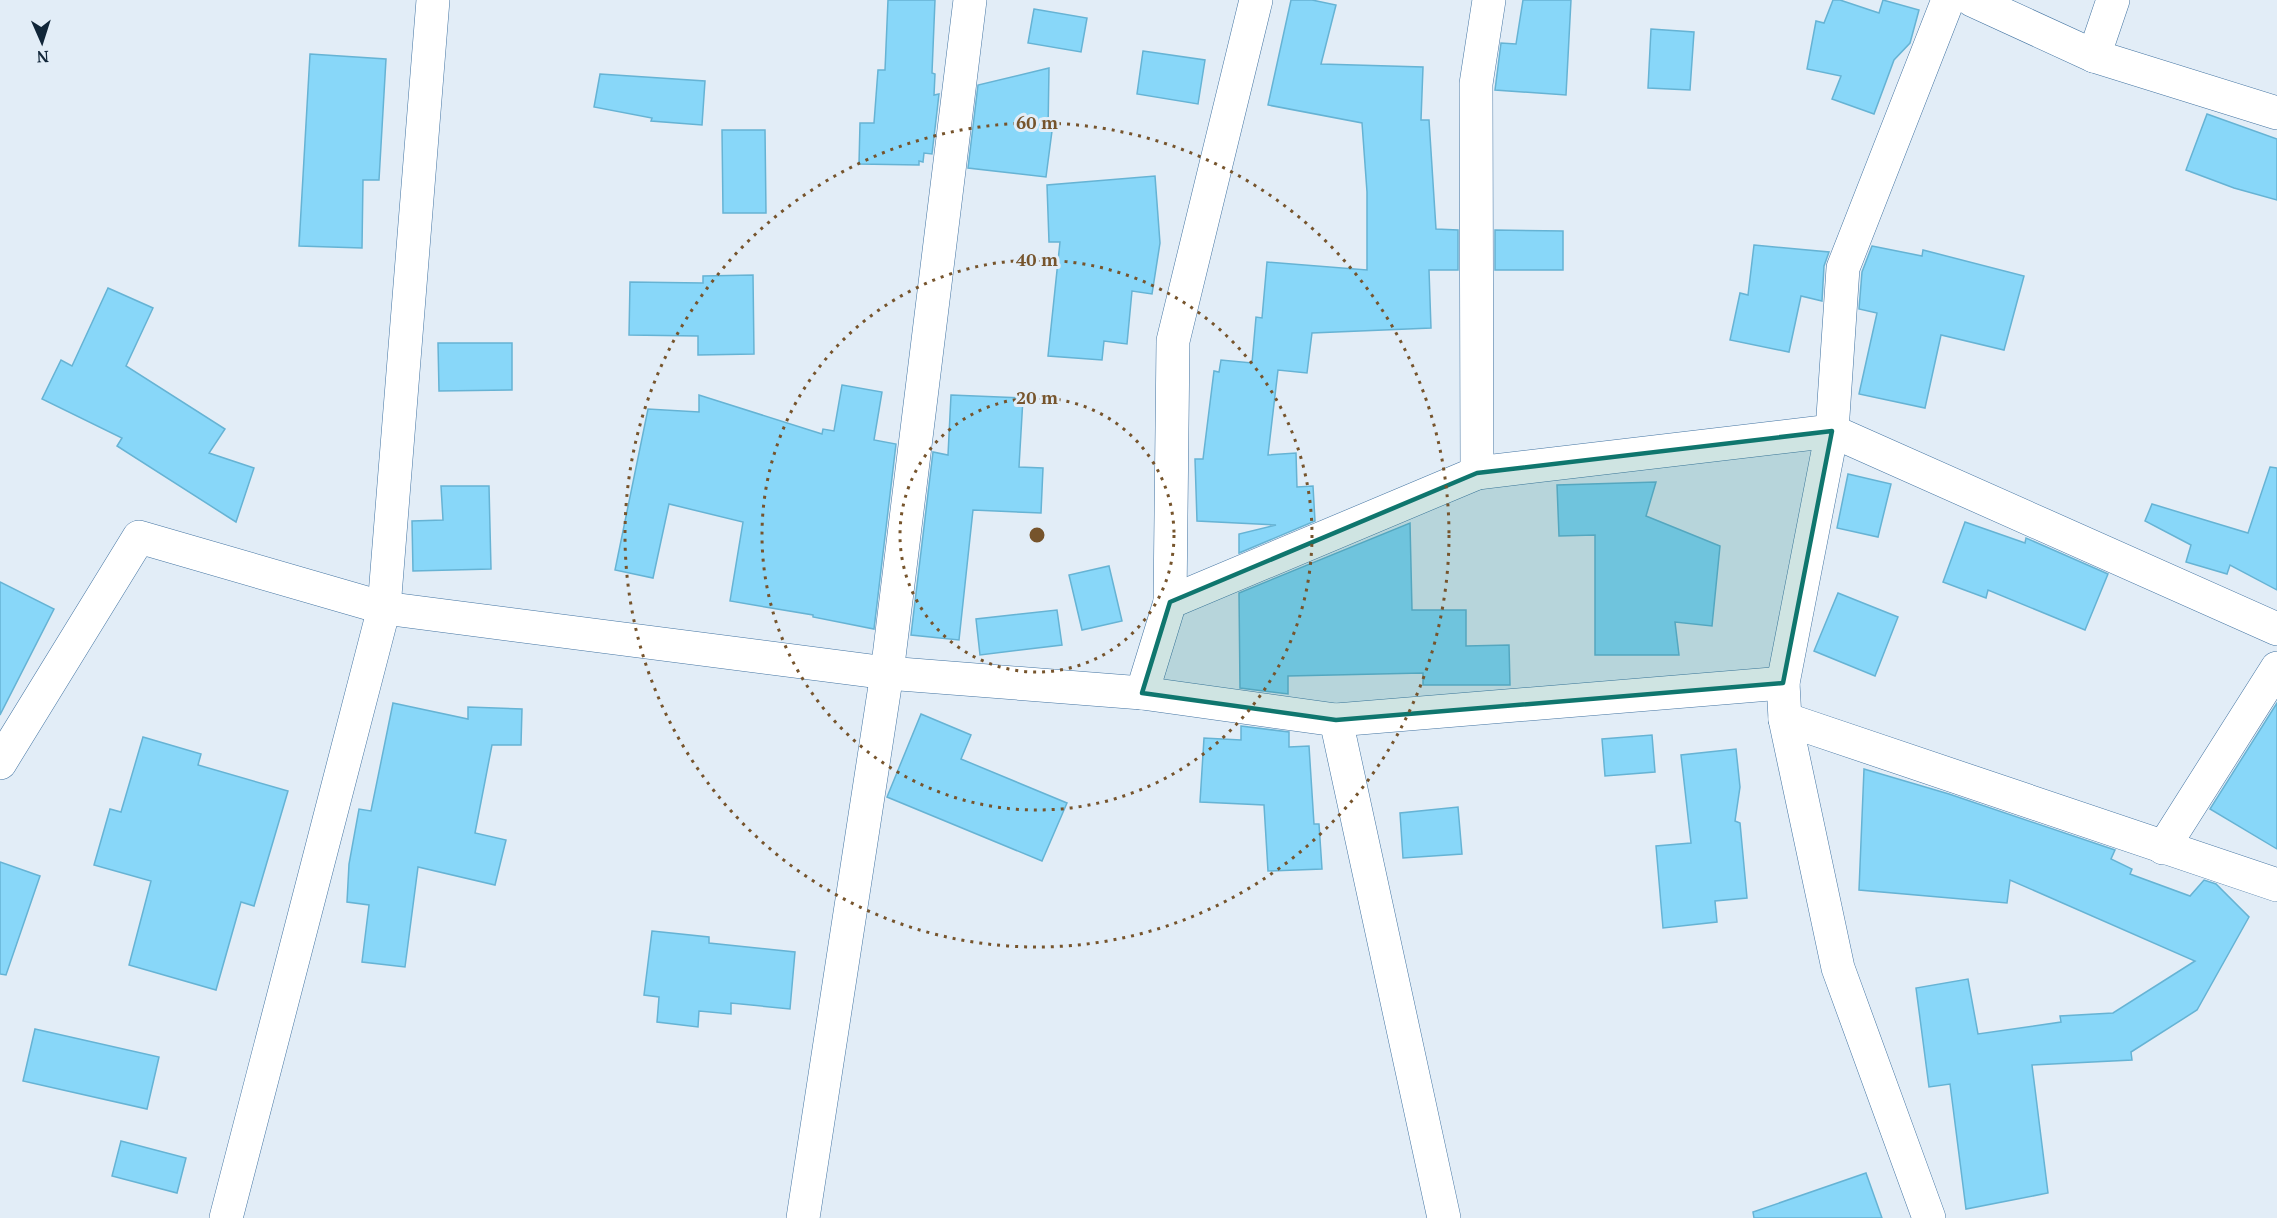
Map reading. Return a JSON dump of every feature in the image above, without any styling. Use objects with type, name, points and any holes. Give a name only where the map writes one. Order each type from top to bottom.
[{"type":"street","points":[[226,1218],[384,608],[433,0]]},
{"type":"street","points":[[803,1218],[888,673],[970,0]]},
{"type":"street","points":[[1142,693],[1170,602],[1173,341],[1256,0]]},
{"type":"street","points":[[1477,473],[1476,84],[1490,0]]},
{"type":"street","points":[[1929,1218],[1838,968],[1785,719],[1783,683],[1832,431],[1843,268],[1948,0]]},
{"type":"street","points":[[1972,0],[2094,56],[2277,113]]},
{"type":"street","points":[[2094,56],[2114,0]]},
{"type":"street","points":[[1170,602],[1477,473],[1832,431],[2277,629]]},
{"type":"street","points":[[0,763],[139,537],[384,608],[888,673],[1142,693],[1336,720],[1783,683]]},
{"type":"street","points":[[2163,848],[2277,668]]},
{"type":"street","points":[[1785,719],[2277,885]]},
{"type":"street","points":[[1336,720],[1444,1218]]},
{"type":"highlighted area","points":[[1832,431],[1783,683],[1336,720],[1142,693],[1170,602],[1477,473]]},
{"type":"building","points":[[888,0],[935,0],[932,73],[935,74],[934,95],[939,94],[932,154],[924,153],[923,162],[919,161],[919,165],[859,164],[860,123],[874,123],[878,70],[885,70]]},
{"type":"building","points":[[1291,0],[1312,0],[1336,5],[1321,64],[1423,67],[1421,120],[1429,120],[1436,229],[1458,230],[1458,270],[1429,270],[1431,328],[1312,333],[1307,373],[1278,370],[1268,455],[1296,453],[1297,487],[1313,486],[1315,521],[1239,553],[1239,534],[1276,525],[1197,521],[1195,459],[1203,459],[1214,371],[1219,372],[1221,360],[1252,363],[1256,317],[1262,318],[1267,262],[1367,270],[1367,192],[1362,123],[1268,105]]},
{"type":"building","points":[[1523,0],[1571,0],[1566,95],[1495,90],[1501,43],[1516,44]]},
{"type":"building","points":[[1833,0],[1840,0],[1879,13],[1883,0],[1919,10],[1910,43],[1894,60],[1874,114],[1832,99],[1841,76],[1807,69],[1816,21],[1824,23]]},
{"type":"building","points":[[1034,9],[1087,18],[1081,52],[1028,43]]},
{"type":"building","points":[[1651,29],[1694,32],[1690,90],[1648,88]]},
{"type":"building","points":[[1143,51],[1205,60],[1198,104],[1137,94]]},
{"type":"building","points":[[310,54],[386,59],[379,180],[363,180],[362,248],[299,246]]},
{"type":"building","points":[[1049,68],[1048,131],[1052,131],[1046,177],[968,168],[978,85]]},
{"type":"building","points":[[600,74],[705,81],[702,125],[651,121],[652,118],[594,107]]},
{"type":"building","points":[[2207,114],[2277,139],[2277,200],[2234,188],[2186,170]]},
{"type":"building","points":[[722,130],[765,130],[766,213],[723,213]]},
{"type":"building","points":[[1155,176],[1160,243],[1152,294],[1132,291],[1127,344],[1104,341],[1102,360],[1048,356],[1060,242],[1049,242],[1047,185]]},
{"type":"building","points":[[1495,230],[1563,231],[1563,270],[1495,270]]},
{"type":"building","points":[[1754,245],[1829,252],[1824,266],[1822,301],[1801,296],[1789,352],[1730,340],[1740,293],[1748,295]]},
{"type":"building","points":[[1872,246],[1922,256],[1923,250],[2024,276],[2004,350],[1941,335],[1925,408],[1859,394],[1877,313],[1859,309],[1862,272]]},
{"type":"building","points":[[753,275],[754,354],[698,355],[698,336],[629,335],[630,282],[703,283],[703,276]]},
{"type":"building","points":[[108,288],[153,308],[126,366],[225,429],[209,453],[254,468],[236,522],[117,446],[122,438],[42,399],[61,360],[72,366]]},
{"type":"building","points":[[438,343],[512,343],[512,390],[439,391]]},
{"type":"building","points":[[842,385],[882,392],[874,440],[896,444],[874,629],[813,617],[813,615],[730,601],[743,522],[669,504],[653,578],[615,570],[648,409],[699,412],[699,395],[822,434],[823,429],[834,431]]},
{"type":"building","points":[[951,395],[1023,398],[1019,467],[1043,468],[1041,513],[973,510],[959,640],[911,635],[933,452],[948,455]]},
{"type":"building","points":[[2270,467],[2277,468],[2277,590],[2230,565],[2227,574],[2186,562],[2191,545],[2145,521],[2152,504],[2248,533]]},
{"type":"building","points":[[1848,474],[1891,484],[1878,537],[1837,528]]},
{"type":"building","points":[[1656,482],[1646,516],[1720,546],[1712,626],[1675,622],[1679,655],[1595,655],[1595,535],[1559,536],[1557,485]]},
{"type":"building","points":[[441,486],[489,486],[491,569],[413,571],[412,521],[443,520]]},
{"type":"building","points":[[1965,522],[2025,543],[2026,538],[2108,574],[2085,630],[1988,590],[1986,598],[1943,582]]},
{"type":"building","points":[[1410,523],[1412,610],[1466,610],[1466,646],[1509,645],[1510,685],[1423,685],[1423,673],[1288,676],[1288,694],[1240,688],[1239,593]]},
{"type":"building","points":[[1109,566],[1122,621],[1082,630],[1069,575]]},
{"type":"building","points":[[0,582],[54,609],[0,715]]},
{"type":"building","points":[[1838,593],[1898,617],[1875,676],[1814,651]]},
{"type":"building","points":[[1057,610],[1062,645],[980,655],[976,619]]},
{"type":"building","points":[[393,703],[468,719],[468,707],[522,709],[521,745],[492,745],[475,833],[506,840],[495,885],[418,867],[405,967],[362,962],[369,905],[347,902],[349,864],[359,809],[371,811]]},
{"type":"building","points":[[2277,703],[2277,849],[2210,809]]},
{"type":"building","points":[[921,714],[971,735],[961,759],[1067,803],[1042,861],[887,797]]},
{"type":"building","points":[[1241,726],[1289,732],[1289,747],[1309,746],[1314,824],[1319,824],[1322,869],[1268,871],[1264,805],[1200,802],[1204,738],[1241,740]]},
{"type":"building","points":[[1652,735],[1655,772],[1605,776],[1602,739]]},
{"type":"building","points":[[143,737],[201,754],[198,765],[288,791],[254,906],[241,902],[216,990],[129,965],[151,881],[94,865],[110,809],[121,812]]},
{"type":"building","points":[[1736,749],[1740,787],[1735,821],[1740,823],[1747,898],[1715,901],[1717,922],[1663,928],[1656,846],[1691,843],[1681,755]]},
{"type":"building","points":[[1864,769],[1949,794],[2115,850],[2111,859],[2132,869],[2130,874],[2190,896],[2204,880],[2216,884],[2249,917],[2197,1010],[2131,1052],[2132,1060],[2032,1065],[2048,1193],[1966,1209],[1950,1084],[1929,1087],[1916,988],[1968,979],[1978,1034],[2061,1022],[2060,1016],[2113,1013],[2195,961],[2010,880],[2007,903],[1859,890]]},
{"type":"building","points":[[1458,807],[1462,854],[1403,858],[1400,813]]},
{"type":"building","points":[[0,862],[40,876],[6,975],[0,974]]},
{"type":"building","points":[[652,931],[709,937],[709,943],[795,952],[790,1009],[731,1003],[731,1014],[699,1011],[698,1027],[657,1022],[659,997],[644,995]]},
{"type":"building","points":[[35,1029],[159,1057],[147,1109],[23,1081]]},
{"type":"building","points":[[121,1141],[186,1158],[177,1193],[112,1176]]},
{"type":"building","points":[[1866,1173],[1882,1218],[1754,1218],[1753,1212]]}]
